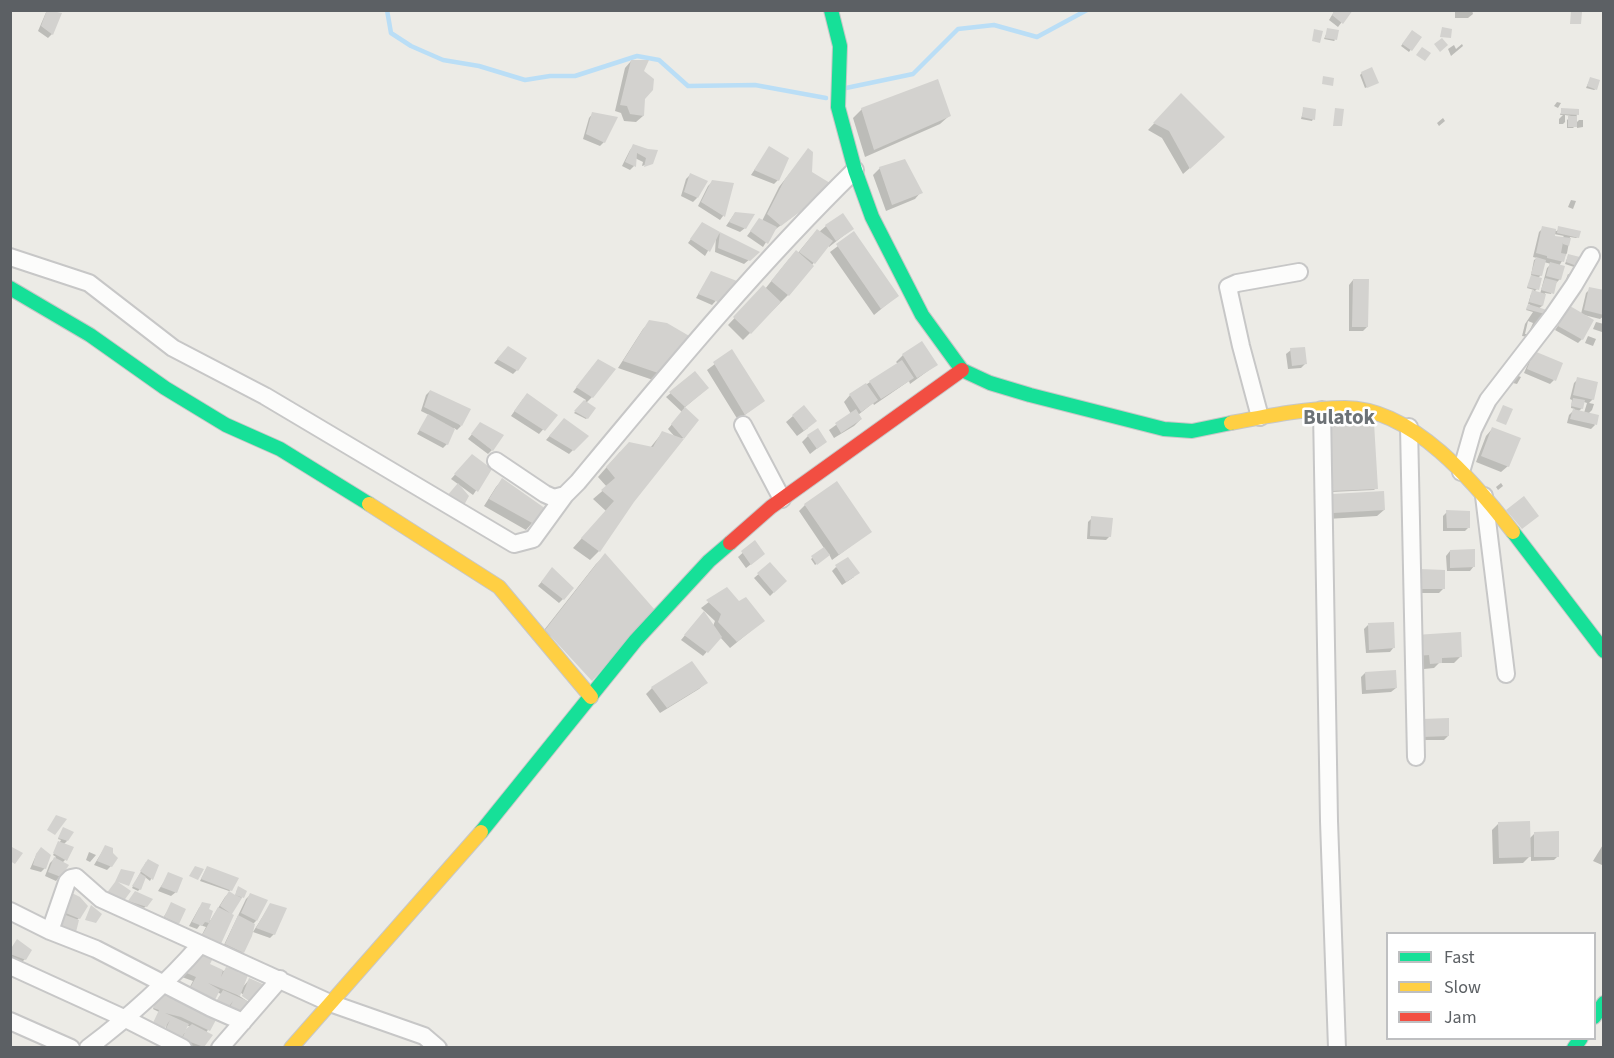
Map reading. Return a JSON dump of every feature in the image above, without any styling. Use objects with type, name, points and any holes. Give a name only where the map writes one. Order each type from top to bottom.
[{"type":"main road","points":[[831,10],[840,46],[838,106],[855,170],[872,218],[922,315],[962,370],[990,383],[1030,395],[1164,429],[1192,430],[1260,417],[1346,408],[1376,413],[1409,427],[1484,495],[1604,651]]},
{"type":"main road","points":[[10,288],[99,341],[195,407],[226,425],[280,449],[489,579],[499,587],[591,697]]},
{"type":"main road","points":[[291,1047],[462,855],[636,640],[709,561],[782,499],[962,370]]},
{"type":"street","points":[[10,257],[89,283],[174,348],[265,396],[514,544],[533,539],[565,495],[716,319],[855,170]]},
{"type":"street","points":[[1461,472],[1473,430],[1488,400],[1552,316],[1591,256]]},
{"type":"street","points":[[1260,417],[1240,346],[1228,287],[1237,283],[1299,272]]},
{"type":"street","points":[[1322,410],[1329,821],[1337,1047]]},
{"type":"street","points":[[743,425],[782,499]]},
{"type":"street","points":[[1409,427],[1416,758]]},
{"type":"street","points":[[496,460],[545,495],[554,498],[565,495]]},
{"type":"street","points":[[1484,495],[1506,674]]},
{"type":"street","points":[[50,931],[67,882],[74,877],[80,878],[101,899],[330,1002],[424,1036],[438,1047]]},
{"type":"street","points":[[10,911],[50,931],[96,949],[243,1022]]},
{"type":"street","points":[[87,1047],[126,1019],[165,984],[200,945]]},
{"type":"street","points":[[10,966],[183,1047]]},
{"type":"street","points":[[220,1047],[280,979]]},
{"type":"street","points":[[10,1021],[71,1047]]},
{"type":"building","points":[[47,10],[62,13],[53,35],[41,26]]},
{"type":"building","points":[[1335,10],[1353,10],[1343,24],[1332,15]]},
{"type":"building","points":[[1571,11],[1582,12],[1581,24],[1570,24]]},
{"type":"building","points":[[1442,27],[1452,29],[1451,38],[1440,37]]},
{"type":"building","points":[[1327,28],[1339,30],[1337,40],[1325,38]]},
{"type":"building","points":[[1314,29],[1323,31],[1320,43],[1312,41]]},
{"type":"building","points":[[1412,30],[1422,37],[1412,51],[1402,44]]},
{"type":"building","points":[[1442,38],[1448,45],[1440,52],[1434,44]]},
{"type":"building","points":[[1422,47],[1431,53],[1425,61],[1416,55]]},
{"type":"building","points":[[631,60],[649,60],[644,71],[654,79],[653,90],[645,99],[644,116],[630,114],[627,106],[620,105]]},
{"type":"building","points":[[1372,67],[1379,83],[1367,88],[1361,72]]},
{"type":"building","points":[[1323,76],[1334,78],[1333,86],[1322,84]]},
{"type":"building","points":[[1590,77],[1600,80],[1597,90],[1587,86]]},
{"type":"building","points":[[938,79],[951,116],[874,150],[861,108]]},
{"type":"building","points":[[1181,93],[1225,137],[1190,169],[1169,131],[1153,123]]},
{"type":"building","points":[[1303,107],[1316,109],[1315,120],[1302,117]]},
{"type":"building","points":[[1335,108],[1344,109],[1342,126],[1333,126]]},
{"type":"building","points":[[1561,108],[1579,109],[1579,115],[1561,114]]},
{"type":"building","points":[[592,112],[618,117],[605,143],[586,134]]},
{"type":"building","points":[[1568,116],[1577,116],[1577,127],[1568,127]]},
{"type":"building","points":[[633,144],[658,150],[653,164],[644,167],[646,158],[637,153],[636,167],[625,162]]},
{"type":"building","points":[[769,146],[789,158],[779,181],[754,170]]},
{"type":"building","points":[[808,148],[813,152],[812,172],[830,183],[814,201],[781,226],[767,214],[785,179]]},
{"type":"building","points":[[905,159],[923,193],[892,205],[879,167]]},
{"type":"building","points":[[690,173],[708,181],[698,198],[684,192]]},
{"type":"building","points":[[712,180],[734,183],[725,217],[701,202]]},
{"type":"building","points":[[735,212],[755,214],[746,229],[729,222]]},
{"type":"building","points":[[843,213],[854,229],[836,241],[825,225]]},
{"type":"building","points":[[759,218],[777,227],[768,244],[750,231]]},
{"type":"building","points":[[702,222],[720,232],[710,252],[690,239]]},
{"type":"building","points":[[1542,226],[1556,229],[1555,236],[1571,238],[1569,246],[1563,242],[1561,253],[1566,254],[1564,262],[1536,253]]},
{"type":"building","points":[[1558,226],[1581,231],[1579,238],[1557,233]]},
{"type":"building","points":[[817,229],[833,241],[815,264],[799,252]]},
{"type":"building","points":[[854,231],[899,296],[881,309],[836,244]]},
{"type":"building","points":[[720,232],[760,252],[750,261],[718,248]]},
{"type":"building","points":[[796,250],[814,266],[789,296],[771,281]]},
{"type":"building","points":[[1568,254],[1580,257],[1577,266],[1566,262]]},
{"type":"building","points":[[1536,257],[1546,260],[1542,276],[1531,274]]},
{"type":"building","points":[[1550,262],[1565,266],[1561,280],[1546,276]]},
{"type":"building","points":[[711,271],[737,281],[718,302],[698,294]]},
{"type":"building","points":[[1531,275],[1542,278],[1539,290],[1527,287]]},
{"type":"building","points":[[1545,278],[1557,281],[1554,294],[1541,290]]},
{"type":"building","points":[[1353,279],[1369,279],[1368,327],[1352,327]]},
{"type":"building","points":[[763,285],[781,302],[751,334],[733,317]]},
{"type":"building","points":[[1589,287],[1604,290],[1604,315],[1584,310]]},
{"type":"building","points":[[1532,290],[1546,294],[1543,306],[1529,302]]},
{"type":"building","points":[[1528,304],[1550,311],[1545,314],[1526,309]]},
{"type":"building","points":[[1570,306],[1594,320],[1583,340],[1558,326]]},
{"type":"building","points":[[649,320],[667,323],[691,337],[661,374],[623,361]]},
{"type":"building","points":[[922,341],[938,365],[917,378],[902,354]]},
{"type":"building","points":[[508,346],[527,358],[518,371],[497,359]]},
{"type":"building","points":[[1305,347],[1307,364],[1292,366],[1290,348]]},
{"type":"building","points":[[732,349],[765,401],[745,415],[713,362]]},
{"type":"building","points":[[1534,351],[1563,363],[1556,381],[1527,369]]},
{"type":"building","points":[[598,359],[616,369],[593,398],[576,387]]},
{"type":"building","points":[[902,360],[914,378],[881,399],[869,381]]},
{"type":"building","points":[[695,371],[709,388],[685,407],[669,392]]},
{"type":"building","points":[[1577,377],[1598,382],[1594,400],[1573,395]]},
{"type":"building","points":[[866,383],[878,400],[861,412],[849,394]]},
{"type":"building","points":[[430,390],[471,409],[462,426],[424,407]]},
{"type":"building","points":[[527,393],[558,415],[545,431],[514,411]]},
{"type":"building","points":[[1573,398],[1585,400],[1583,409],[1571,406]]},
{"type":"building","points":[[584,400],[596,408],[588,419],[574,411]]},
{"type":"building","points":[[804,405],[817,421],[804,431],[792,415]]},
{"type":"building","points":[[1503,405],[1513,409],[1506,425],[1496,421]]},
{"type":"building","points":[[685,407],[699,420],[684,439],[671,424]]},
{"type":"building","points":[[856,409],[862,419],[841,433],[835,423]]},
{"type":"building","points":[[1573,409],[1599,415],[1597,425],[1570,419]]},
{"type":"building","points":[[428,414],[455,429],[448,445],[419,430]]},
{"type":"building","points":[[564,418],[589,436],[574,451],[549,436]]},
{"type":"building","points":[[480,422],[504,435],[493,451],[471,434]]},
{"type":"building","points":[[1374,423],[1378,489],[1332,491],[1328,425]]},
{"type":"building","points":[[1492,427],[1521,438],[1509,467],[1481,456]]},
{"type":"building","points":[[818,428],[827,442],[817,449],[807,435]]},
{"type":"building","points":[[662,431],[684,439],[634,502],[600,552],[581,538],[614,501],[601,490],[615,478],[606,467],[629,442],[653,447]]},
{"type":"building","points":[[472,454],[492,469],[478,492],[454,474]]},
{"type":"building","points":[[502,478],[546,509],[534,524],[489,499]]},
{"type":"building","points":[[837,481],[872,532],[839,555],[804,504]]},
{"type":"building","points":[[458,483],[469,496],[463,507],[446,497]]},
{"type":"building","points":[[1384,491],[1385,510],[1333,513],[1332,494]]},
{"type":"building","points":[[1524,496],[1539,516],[1522,529],[1506,510]]},
{"type":"building","points":[[1446,510],[1470,511],[1470,528],[1447,528]]},
{"type":"building","points":[[1091,516],[1113,518],[1111,537],[1090,536]]},
{"type":"building","points":[[755,540],[765,554],[751,565],[741,551]]},
{"type":"building","points":[[824,547],[830,555],[817,565],[811,556]]},
{"type":"building","points":[[1475,549],[1475,567],[1450,568],[1450,550]]},
{"type":"building","points":[[605,553],[655,610],[592,681],[545,630]]},
{"type":"building","points":[[848,557],[860,573],[846,582],[835,565]]},
{"type":"building","points":[[770,562],[787,581],[774,593],[757,573]]},
{"type":"building","points":[[552,567],[574,588],[564,600],[541,582]]},
{"type":"building","points":[[1420,569],[1445,570],[1445,589],[1420,589]]},
{"type":"building","points":[[727,587],[739,601],[746,597],[765,621],[737,642],[718,622],[721,614],[706,600]]},
{"type":"building","points":[[704,611],[722,637],[708,653],[684,635]]},
{"type":"building","points":[[1394,622],[1395,648],[1369,650],[1368,623]]},
{"type":"building","points":[[1461,632],[1462,657],[1442,658],[1442,663],[1430,664],[1429,655],[1416,656],[1415,635]]},
{"type":"building","points":[[692,661],[708,683],[667,708],[651,687]]},
{"type":"building","points":[[1396,670],[1397,688],[1366,690],[1365,672]]},
{"type":"building","points":[[1449,718],[1449,736],[1422,737],[1422,719]]},
{"type":"building","points":[[56,815],[67,819],[55,835],[47,830]]},
{"type":"building","points":[[1530,821],[1531,857],[1499,858],[1498,822]]},
{"type":"building","points":[[63,827],[74,832],[68,841],[58,838]]},
{"type":"building","points":[[1559,831],[1559,857],[1534,857],[1534,832]]},
{"type":"building","points":[[58,841],[74,847],[67,861],[53,853]]},
{"type":"building","points":[[105,845],[113,848],[113,853],[118,858],[112,867],[97,861]]},
{"type":"building","points":[[10,846],[23,853],[15,864],[10,861]]},
{"type":"building","points":[[41,847],[51,855],[46,869],[33,865]]},
{"type":"building","points":[[54,857],[69,865],[61,877],[48,872]]},
{"type":"building","points":[[148,859],[159,865],[153,880],[140,871]]},
{"type":"building","points":[[195,866],[204,869],[198,880],[189,876]]},
{"type":"building","points":[[207,866],[239,878],[232,891],[201,879]]},
{"type":"building","points":[[121,869],[135,872],[129,886],[118,882],[131,891],[123,902],[106,894]]},
{"type":"building","points":[[168,872],[183,878],[177,893],[161,887]]},
{"type":"building","points":[[140,873],[146,877],[141,890],[132,886]]},
{"type":"building","points":[[238,886],[247,891],[244,898],[235,895]]},
{"type":"building","points":[[135,891],[153,899],[147,907],[128,901]]},
{"type":"building","points":[[229,891],[242,898],[232,914],[234,915],[220,946],[201,937],[218,907],[230,913],[220,906]]},
{"type":"building","points":[[70,892],[80,897],[88,906],[80,919],[61,911]]},
{"type":"building","points":[[250,893],[268,900],[257,921],[241,913]]},
{"type":"building","points":[[171,902],[186,909],[179,924],[164,917]]},
{"type":"building","points":[[202,902],[211,904],[209,909],[213,911],[209,923],[205,922],[202,926],[192,922]]},
{"type":"building","points":[[270,903],[287,908],[275,935],[256,928]]},
{"type":"building","points":[[91,905],[102,914],[96,923],[85,920]]},
{"type":"building","points":[[63,914],[79,920],[76,932],[59,926]]},
{"type":"building","points":[[238,915],[255,924],[244,953],[225,944]]},
{"type":"building","points":[[17,939],[32,950],[26,960],[10,954]]},
{"type":"building","points":[[193,953],[213,958],[210,964],[223,970],[221,977],[226,967],[248,975],[240,996],[208,983],[220,990],[212,1006],[187,994],[196,977],[182,971]]},
{"type":"building","points":[[249,978],[267,986],[252,1003],[242,996]]},
{"type":"building","points":[[223,990],[252,1003],[238,1019],[227,1013],[233,1001],[225,1012],[214,1005]]},
{"type":"building","points":[[159,993],[217,1018],[210,1031],[181,1017],[165,1013],[189,1024],[186,1029],[192,1024],[213,1035],[204,1047],[182,1039],[186,1030],[181,1039],[165,1031],[170,1020],[164,1029],[152,1025],[159,1010],[153,1008]]},
{"type":"waterway","points":[[387,10],[391,33],[411,46],[443,60],[479,66],[525,80],[550,76],[575,76],[637,56],[659,60],[688,86],[755,85],[826,98]]},
{"type":"waterway","points":[[846,88],[913,74],[958,29],[994,25],[1037,37],[1087,10]]},
{"type":"traffic: fast","points":[[831,10],[840,46],[838,107],[855,170],[872,217],[922,315],[962,370],[990,383],[1030,395],[1164,429],[1192,431],[1231,423]]},
{"type":"traffic: fast","points":[[10,288],[90,335],[165,388],[226,425],[280,449],[369,504]]},
{"type":"traffic: fast","points":[[1513,532],[1604,651]]},
{"type":"traffic: fast","points":[[481,832],[636,640],[709,561],[730,543]]},
{"type":"traffic: fast","points":[[1596,1014],[1604,1003]]},
{"type":"traffic: fast","points":[[1574,1048],[1580,1040]]},
{"type":"traffic: slow","points":[[1231,423],[1331,408],[1370,411],[1395,420],[1418,434],[1461,471],[1513,532]]},
{"type":"traffic: slow","points":[[369,504],[499,587],[591,697]]},
{"type":"traffic: slow","points":[[291,1048],[481,832]]},
{"type":"traffic: jam","points":[[730,543],[771,507],[962,370]]},
{"type":"district","name":"Bulatok","points":[[1339,419]]}]
